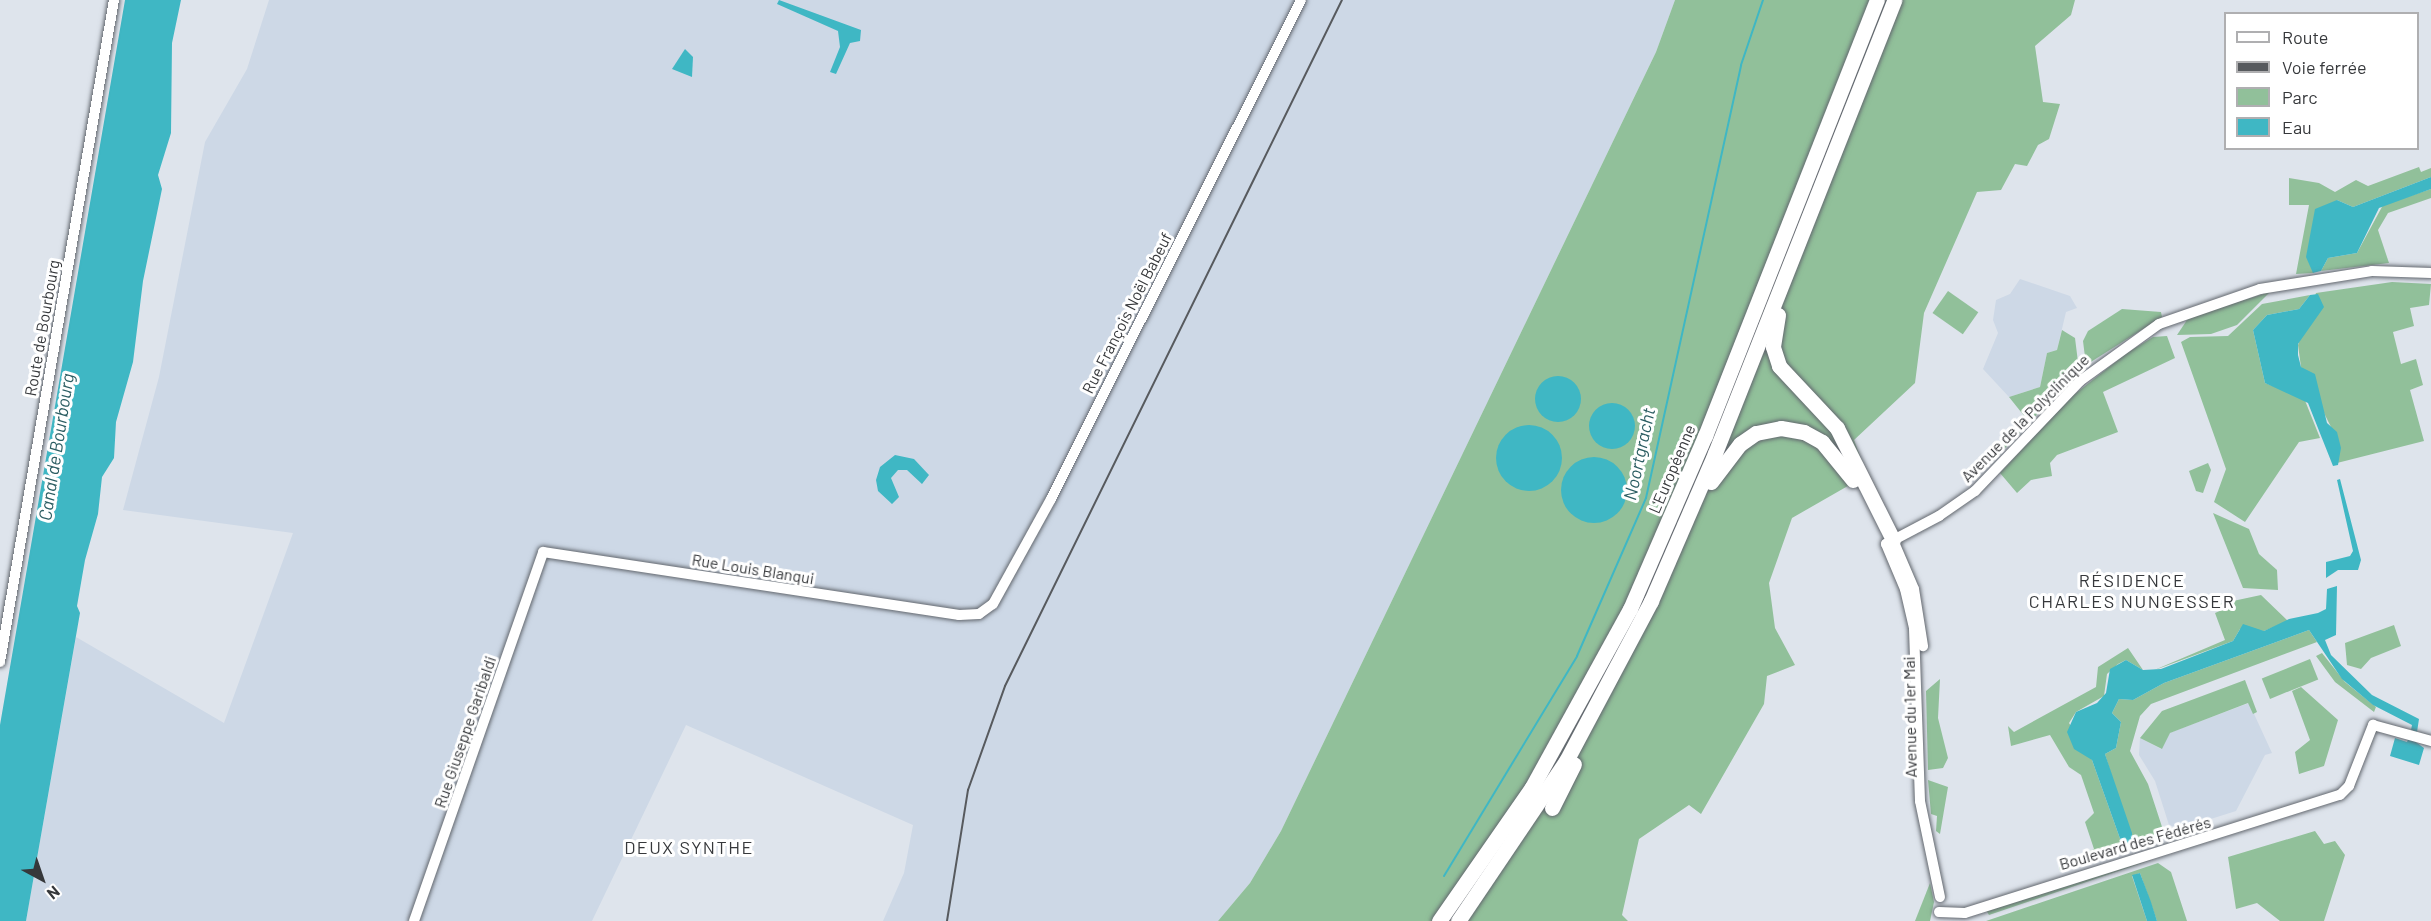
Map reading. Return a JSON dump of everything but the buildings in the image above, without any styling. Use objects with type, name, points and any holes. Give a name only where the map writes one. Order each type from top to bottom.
[{"type":"highway","name":"L'Européenne","points":[[1439,921],[1536,780],[1630,609],[1702,443],[1877,0]]},
{"type":"highway","name":"L'Européenne","points":[[1458,921],[1552,783],[1657,588],[1896,0]]},
{"type":"highway","points":[[1822,182],[1778,314],[1774,352],[1785,376],[1837,428],[1889,542]]},
{"type":"highway","points":[[1657,588],[1721,464],[1740,444],[1764,430],[1800,431],[1828,447],[1846,468],[1889,542]]},
{"type":"highway","points":[[1552,808],[1602,711],[1627,647]]},
{"type":"street","name":"Route de Bourbourg","points":[[0,662],[114,0]]},
{"type":"street","name":"Rue François Noël Babeuf","points":[[959,615],[982,612],[1001,593],[1301,0]]},
{"type":"street","name":"Avenue de la Polyclinique","points":[[1889,542],[1975,490],[2087,375],[2159,324],[2260,289],[2372,271],[2431,273]]},
{"type":"street","name":"Avenue du 1er Mai","points":[[1889,542],[1914,589],[1921,621],[1926,790],[1940,897],[1937,917]]},
{"type":"street","name":"Rue Louis Blanqui","points":[[543,552],[959,615]]},
{"type":"street","name":"Rue Giuseppe Garibaldi","points":[[414,921],[543,552]]},
{"type":"street","name":"Boulevard des Fédérés","points":[[1937,917],[1969,912],[2347,789],[2373,725],[2431,741]]},
{"type":"shaded area","points":[[269,0],[1675,0],[1656,52],[1281,831],[1250,883],[1218,921],[883,921],[904,873],[913,825],[686,725],[592,921],[26,921],[76,637],[224,723],[293,533],[123,510],[159,377],[205,142],[247,69]]},
{"type":"shaded area","points":[[2020,279],[2070,296],[2077,308],[2066,312],[2057,350],[2047,353],[2040,387],[2009,397],[1983,369],[1998,333],[1993,320],[1996,300],[2010,294]]},
{"type":"shaded area","points":[[2249,703],[2272,753],[2265,755],[2236,811],[2179,829],[2169,825],[2155,781],[2139,755],[2140,738],[2161,749],[2169,733]]},
{"type":"green space","points":[[1675,0],[2075,0],[2071,15],[2035,46],[2043,102],[2060,104],[2049,139],[2038,145],[2027,166],[2015,164],[2001,190],[1977,192],[1924,313],[1915,383],[1854,440],[1867,475],[1792,518],[1769,583],[1775,628],[1795,665],[1767,676],[1764,704],[1701,814],[1689,805],[1639,839],[1622,915],[1628,921],[1218,921],[1250,883],[1281,831],[1656,52]]},
{"type":"green space","points":[[2419,167],[2421,172],[2431,168],[2431,177],[2353,207],[2337,200],[2313,273],[2296,274],[2309,205],[2289,205],[2289,178],[2319,183],[2335,192],[2356,180],[2368,186]]},
{"type":"green space","points":[[2431,189],[2431,198],[2388,213],[2378,230],[2389,263],[2321,271],[2328,258],[2357,253],[2383,205]]},
{"type":"green space","points":[[2392,282],[2431,284],[2429,305],[2410,308],[2414,326],[2393,332],[2401,364],[2416,359],[2423,385],[2410,390],[2424,441],[2337,463],[2332,429],[2301,367],[2298,345],[2316,293]]},
{"type":"green space","points":[[1948,291],[1978,312],[1963,334],[1933,313]]},
{"type":"green space","points":[[2270,292],[2237,325],[2211,334],[2177,335],[2189,317]]},
{"type":"green space","points":[[2310,295],[2299,309],[2267,315],[2253,330],[2265,383],[2304,398],[2320,438],[2299,442],[2245,522],[2214,502],[2226,469],[2181,342],[2190,337],[2228,336],[2262,304]]},
{"type":"green space","points":[[2122,309],[2161,312],[2162,317],[2086,365],[2083,341],[2088,331]]},
{"type":"green space","points":[[2062,330],[2075,338],[2079,370],[1991,463],[1988,454],[2025,417],[2009,397],[2040,387],[2047,353],[2057,350]]},
{"type":"green space","points":[[2167,336],[2175,358],[2103,392],[2118,432],[2057,455],[2050,463],[2052,476],[2031,480],[2017,493],[2000,473],[2071,397],[2127,353],[2153,337]]},
{"type":"green space","points":[[2208,463],[2211,470],[2203,493],[2196,491],[2189,471]]},
{"type":"green space","points":[[2213,513],[2249,529],[2259,554],[2277,570],[2278,590],[2243,588]]},
{"type":"green space","points":[[2261,595],[2288,621],[2264,631],[2240,629],[2233,641],[2152,671],[2225,640],[2215,613],[2222,610],[2219,604]]},
{"type":"green space","points":[[2394,625],[2401,646],[2371,658],[2361,669],[2347,665],[2345,643]]},
{"type":"green space","points":[[2309,630],[2317,642],[2151,704],[2140,716],[2130,751],[2148,784],[2165,836],[2133,846],[2105,754],[2116,748],[2121,722],[2112,713],[2119,699],[2133,700],[2164,683]]},
{"type":"green space","points":[[2128,648],[2143,670],[2126,660],[2118,664],[2107,674],[2104,696],[2076,712],[2069,723],[2092,760],[2123,847],[2060,871],[2059,867],[2094,849],[2085,822],[2094,813],[2081,775],[2069,767],[2050,735],[2011,746],[2008,726],[2014,732],[2096,687],[2098,667]]},
{"type":"green space","points":[[2322,653],[2345,682],[2376,707],[2374,712],[2335,682],[2316,656]]},
{"type":"green space","points":[[2310,659],[2318,679],[2270,699],[2262,678]]},
{"type":"green space","points":[[1940,679],[1938,718],[1948,758],[1943,768],[1928,770],[1926,691]]},
{"type":"green space","points":[[2245,680],[2257,712],[2253,714],[2248,703],[2170,733],[2162,749],[2140,738],[2162,711]]},
{"type":"green space","points":[[2301,687],[2338,720],[2324,766],[2299,774],[2295,752],[2310,740],[2292,691]]},
{"type":"green space","points":[[1928,780],[1948,787],[1940,834],[1936,831],[1937,816],[1931,814]]},
{"type":"green space","points":[[2315,831],[2324,844],[2335,841],[2345,855],[2324,921],[2280,921],[2257,903],[2236,909],[2228,857]]},
{"type":"green space","points":[[2154,859],[1989,915],[1986,910]]},
{"type":"green space","points":[[2158,863],[2171,872],[2187,921],[2157,921],[2140,873],[2132,876],[2147,921],[1986,921]]},
{"type":"green space","points":[[1930,883],[1934,902],[1930,921],[1915,921]]},
{"type":"water","name":"Canal de Bourbourg","points":[[125,0],[181,0],[172,43],[171,133],[158,175],[162,189],[143,281],[133,362],[116,422],[114,458],[102,477],[98,514],[85,560],[77,606],[80,613],[26,921],[0,921],[0,725]]},
{"type":"water","points":[[779,0],[861,30],[860,41],[850,43],[836,74],[830,72],[840,47],[838,31],[777,4]]},
{"type":"water","points":[[685,49],[693,57],[692,77],[672,69]]},
{"type":"water","points":[[2431,177],[2431,189],[2379,208],[2357,253],[2328,258],[2321,271],[2313,273],[2306,257],[2315,209],[2337,200],[2353,207]]},
{"type":"water","points":[[2318,294],[2324,307],[2298,344],[2298,355],[2301,367],[2315,374],[2327,423],[2337,432],[2341,448],[2338,465],[2333,466],[2308,403],[2265,383],[2253,330],[2267,315],[2299,309],[2310,295]]},
{"type":"water","points":[[1558,376],[1574,383],[1581,399],[1574,415],[1558,422],[1542,415],[1535,399],[1542,383]]},
{"type":"water","points":[[1612,403],[1628,410],[1635,426],[1628,442],[1612,449],[1596,442],[1589,426],[1596,410]]},
{"type":"water","points":[[1529,425],[1541,428],[1552,435],[1559,446],[1562,458],[1559,470],[1552,481],[1541,488],[1529,491],[1517,488],[1506,481],[1499,470],[1496,458],[1499,446],[1506,435],[1517,428]]},
{"type":"water","points":[[895,455],[914,459],[929,475],[922,484],[907,470],[898,470],[891,478],[899,497],[892,504],[878,491],[876,480],[880,467]]},
{"type":"water","points":[[1594,457],[1606,460],[1617,467],[1624,478],[1627,490],[1624,502],[1617,513],[1606,520],[1594,523],[1582,520],[1571,513],[1564,502],[1561,490],[1564,478],[1571,467],[1582,460]]},
{"type":"water","points":[[2340,479],[2361,560],[2358,570],[2338,570],[2326,578],[2326,562],[2350,556],[2353,551],[2337,480]]},
{"type":"water","points":[[2337,586],[2336,635],[2325,640],[2331,655],[2372,695],[2419,719],[2417,732],[2411,730],[2412,725],[2373,705],[2342,679],[2309,630],[2164,683],[2133,700],[2119,699],[2112,713],[2121,722],[2116,748],[2105,754],[2132,833],[2132,844],[2123,847],[2092,760],[2074,749],[2067,732],[2076,712],[2097,703],[2106,693],[2110,669],[2126,660],[2143,670],[2161,669],[2233,641],[2243,624],[2264,631],[2289,619],[2318,613],[2326,609],[2327,589]]},
{"type":"water","points":[[2409,737],[2424,748],[2419,765],[2390,756],[2395,738],[2407,742]]},
{"type":"water","points":[[2140,873],[2157,921],[2147,921],[2132,875]]},
{"type":"waterway","name":"Noortgracht","points":[[1444,876],[1577,656],[1646,498],[1741,65],[1763,0]]},
{"type":"railway","points":[[947,921],[968,790],[1005,686],[1342,0]]},
{"type":"district","name":"RÉSIDENCE CHARLES NUNGESSER","points":[[2132,591]]},
{"type":"district","name":"DEUX SYNTHE","points":[[689,847]]}]
